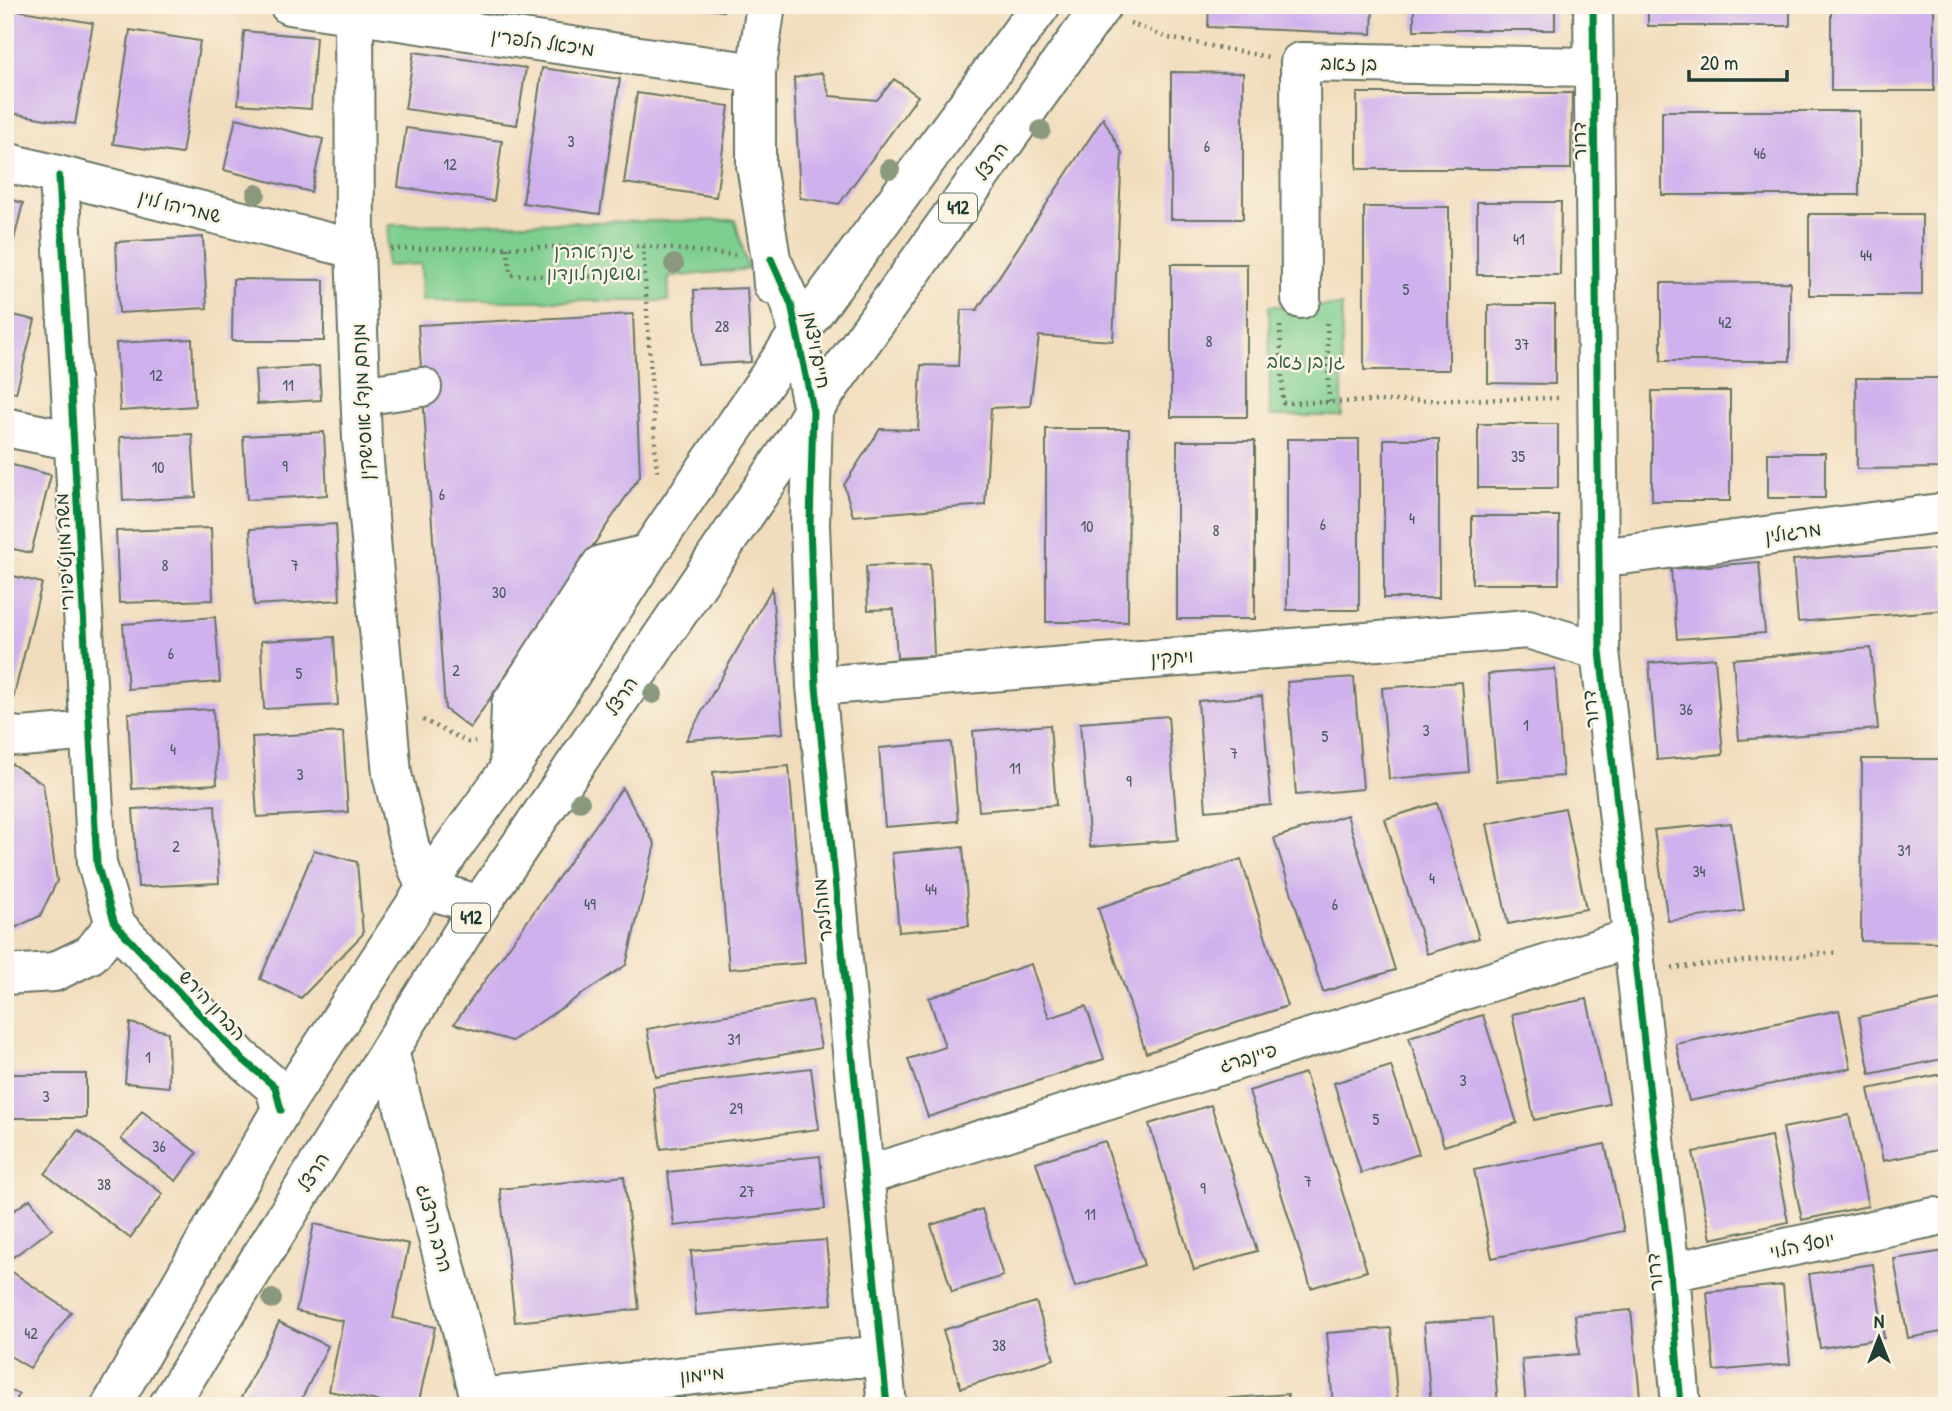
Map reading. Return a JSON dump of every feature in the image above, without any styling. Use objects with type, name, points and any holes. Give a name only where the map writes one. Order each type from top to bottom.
[{"type":"street","name":"מיכאל הלפרין","points":[[289,5],[353,10],[756,74]]},
{"type":"street","name":"חיים ויצמן","points":[[766,5],[756,74],[756,165],[771,259],[791,304],[788,349],[804,426]]},
{"type":"street","points":[[111,1406],[281,1110],[451,849],[509,770],[648,554],[788,349],[1041,5]]},
{"type":"street","name":"דרור","points":[[1593,5],[1600,651],[1670,1272],[1681,1406]]},
{"type":"street","name":"הרצל","points":[[168,1406],[480,905],[804,426],[1100,8]]},
{"type":"street","name":"מנחם מנדל אוסישקין","points":[[353,10],[355,249],[362,439],[392,774],[410,848],[426,889]]},
{"type":"street","name":"בן זאב","points":[[1301,299],[1300,62],[1594,67]]},
{"type":"street","name":"שמריהו לוין","points":[[5,162],[355,249]]},
{"type":"street","name":"משה מונטיפיורי","points":[[59,176],[97,864],[115,924]]},
{"type":"street","name":"חיים ויצמן","points":[[771,259],[789,280],[807,289],[837,281]]},
{"type":"street","points":[[360,396],[422,387]]},
{"type":"street","name":"מוהליבר","points":[[804,426],[816,686],[887,1406]]},
{"type":"street","points":[[5,427],[74,441]]},
{"type":"street","name":"מרגולין","points":[[1599,540],[1640,553],[1947,512]]},
{"type":"street","name":"ויתקין","points":[[816,686],[1528,629],[1600,609]]},
{"type":"street","name":"ויתקין","points":[[1528,629],[1600,651]]},
{"type":"street","points":[[5,735],[22,737],[90,732]]},
{"type":"street","name":"מנחם מנדל אוסישקין","points":[[398,797],[429,836],[451,849],[480,905]]},
{"type":"street","points":[[426,889],[480,905]]},
{"type":"street","points":[[5,975],[54,972],[92,954],[115,924]]},
{"type":"street","name":"הברון הירש","points":[[115,924],[240,1057],[275,1087],[281,1110]]},
{"type":"street","name":"פיינברג","points":[[864,1176],[1634,954]]},
{"type":"street","name":"הרב הרצוג","points":[[389,1051],[481,1402]]},
{"type":"street","name":"יוסף הלוי","points":[[1670,1272],[1934,1217]]},
{"type":"street","name":"מיימון","points":[[481,1402],[882,1355]]},
{"type":"path","points":[[1100,8],[1169,38],[1300,62]]},
{"type":"path","points":[[355,249],[643,246],[771,259]]},
{"type":"path","points":[[643,246],[657,481]]},
{"type":"path","points":[[507,248],[511,275],[645,278]]},
{"type":"path","points":[[1329,402],[1326,299],[1279,299],[1283,403],[1597,398]]},
{"type":"path","points":[[424,719],[468,742]]},
{"type":"path","points":[[1634,954],[1839,952]]},
{"type":"green space","name":"גינה אהרן ושושנה לונדון","points":[[735,220],[748,269],[669,277],[668,301],[422,301],[421,264],[386,266],[389,225]]},
{"type":"green space","name":"גן בן זאב","points":[[1269,306],[1342,306],[1342,416],[1270,416]]},
{"type":"building","points":[[697,5],[724,5],[723,11]]},
{"type":"building","points":[[1209,5],[1373,5],[1372,34],[1208,27]]},
{"type":"building","points":[[1414,5],[1555,5],[1555,30],[1414,30]]},
{"type":"building","points":[[1648,5],[1790,5],[1790,26],[1648,26]]},
{"type":"building","points":[[1831,5],[1934,5],[1934,91],[1831,91]]},
{"type":"building","points":[[11,9],[93,23],[75,124],[5,112],[5,42]]},
{"type":"building","points":[[130,30],[200,41],[182,154],[113,144]]},
{"type":"building","points":[[244,31],[316,37],[311,109],[238,104]]},
{"type":"building","points":[[414,52],[526,68],[517,125],[405,109]]},
{"type":"building","points":[[542,68],[620,79],[600,214],[523,203]]},
{"type":"building","points":[[1171,72],[1243,73],[1243,219],[1171,219]]},
{"type":"building","points":[[822,73],[830,96],[877,100],[894,79],[918,96],[839,204],[800,198],[794,78]]},
{"type":"building","points":[[637,93],[729,106],[716,197],[624,183]]},
{"type":"building","points":[[1357,93],[1572,93],[1571,169],[1357,169]]},
{"type":"building","points":[[1662,111],[1859,111],[1859,195],[1662,195]]},
{"type":"building","points":[[236,118],[323,139],[311,192],[224,170]]},
{"type":"building","points":[[1103,118],[1122,153],[1113,341],[1039,336],[1030,406],[991,408],[985,505],[853,516],[844,485],[880,429],[918,430],[921,365],[958,366],[961,310],[977,310]]},
{"type":"building","points":[[406,128],[502,141],[494,201],[398,187]]},
{"type":"building","points":[[5,198],[23,203],[6,272],[5,272]]},
{"type":"building","points":[[1477,202],[1561,202],[1560,275],[1477,275]]},
{"type":"building","points":[[1364,207],[1449,207],[1449,370],[1364,370]]},
{"type":"building","points":[[1809,214],[1922,214],[1922,295],[1809,295]]},
{"type":"building","points":[[203,237],[207,308],[119,313],[116,242]]},
{"type":"building","points":[[1171,264],[1247,264],[1247,417],[1171,417]]},
{"type":"building","points":[[233,279],[324,280],[324,341],[232,341]]},
{"type":"building","points":[[1790,282],[1790,361],[1661,361],[1661,283]]},
{"type":"building","points":[[747,288],[751,362],[698,365],[694,290]]},
{"type":"building","points":[[1488,305],[1555,305],[1555,384],[1488,383]]},
{"type":"building","points":[[5,313],[35,320],[16,393],[5,390]]},
{"type":"building","points":[[633,314],[640,476],[470,728],[445,709],[418,325]]},
{"type":"building","points":[[192,339],[195,406],[120,411],[116,343]]},
{"type":"building","points":[[319,366],[321,400],[257,404],[255,370]]},
{"type":"building","points":[[1856,378],[1947,378],[1947,468],[1857,469]]},
{"type":"building","points":[[1652,391],[1730,391],[1730,501],[1652,501]]},
{"type":"building","points":[[1478,424],[1558,424],[1558,488],[1478,488]]},
{"type":"building","points":[[1046,429],[1129,429],[1128,622],[1046,622]]},
{"type":"building","points":[[324,432],[327,495],[247,500],[243,436]]},
{"type":"building","points":[[192,434],[196,497],[123,501],[120,437]]},
{"type":"building","points":[[1287,439],[1359,439],[1359,610],[1287,610]]},
{"type":"building","points":[[1384,439],[1439,439],[1439,598],[1384,598]]},
{"type":"building","points":[[1177,441],[1255,441],[1255,619],[1177,619]]},
{"type":"building","points":[[1768,453],[1825,453],[1825,498],[1768,498]]},
{"type":"building","points":[[5,463],[51,475],[31,553],[5,547]]},
{"type":"building","points":[[1472,516],[1559,516],[1559,584],[1472,584]]},
{"type":"building","points":[[336,524],[340,600],[254,605],[250,529]]},
{"type":"building","points":[[211,528],[213,600],[119,603],[116,531]]},
{"type":"building","points":[[1942,548],[1947,610],[1798,622],[1793,560]]},
{"type":"building","points":[[1759,562],[1765,633],[1677,639],[1671,569]]},
{"type":"building","points":[[930,564],[934,656],[897,658],[894,609],[868,610],[866,566]]},
{"type":"building","points":[[5,574],[42,583],[13,699],[5,697]]},
{"type":"building","points":[[772,588],[783,733],[686,740]]},
{"type":"building","points":[[215,617],[220,682],[128,689],[123,624]]},
{"type":"building","points":[[334,637],[338,705],[264,709],[261,641]]},
{"type":"building","points":[[1871,648],[1878,729],[1739,740],[1733,659]]},
{"type":"building","points":[[1715,658],[1723,754],[1657,760],[1649,663]]},
{"type":"building","points":[[1555,669],[1563,776],[1497,781],[1488,674]]},
{"type":"building","points":[[1354,677],[1363,789],[1296,795],[1287,682]]},
{"type":"building","points":[[1462,682],[1469,772],[1389,779],[1382,688]]},
{"type":"building","points":[[1262,696],[1271,805],[1206,811],[1198,701]]},
{"type":"building","points":[[213,709],[217,784],[132,789],[128,713]]},
{"type":"building","points":[[1168,716],[1178,840],[1090,847],[1080,723]]},
{"type":"building","points":[[1050,725],[1056,805],[979,811],[973,731]]},
{"type":"building","points":[[343,732],[348,812],[257,817],[252,737]]},
{"type":"building","points":[[951,742],[958,821],[885,827],[879,748]]},
{"type":"building","points":[[1862,759],[1947,759],[1947,942],[1861,941]]},
{"type":"building","points":[[12,764],[43,784],[57,881],[40,916],[12,929],[5,920],[5,766]]},
{"type":"building","points":[[789,766],[805,963],[729,969],[713,772]]},
{"type":"building","points":[[622,788],[655,844],[626,965],[512,1041],[454,1024]]},
{"type":"building","points":[[1437,803],[1479,938],[1427,954],[1385,819]]},
{"type":"building","points":[[215,805],[219,883],[138,887],[133,809]]},
{"type":"building","points":[[1565,808],[1586,909],[1508,924],[1487,824]]},
{"type":"building","points":[[1347,815],[1395,970],[1323,992],[1274,838]]},
{"type":"building","points":[[1731,823],[1744,911],[1668,921],[1654,830]]},
{"type":"building","points":[[963,847],[969,926],[899,932],[892,853]]},
{"type":"building","points":[[314,850],[357,862],[363,934],[301,998],[260,979]]},
{"type":"building","points":[[1241,859],[1287,1006],[1146,1053],[1098,908]]},
{"type":"building","points":[[1031,964],[1049,1018],[1086,1006],[1104,1059],[928,1117],[908,1059],[945,1047],[929,998]]},
{"type":"building","points":[[1587,999],[1609,1104],[1534,1120],[1512,1014]]},
{"type":"building","points":[[1947,999],[1947,1058],[1870,1074],[1859,1017]]},
{"type":"building","points":[[812,1000],[821,1048],[656,1077],[647,1029]]},
{"type":"building","points":[[1839,1010],[1851,1068],[1689,1101],[1676,1044]]},
{"type":"building","points":[[1483,1015],[1517,1123],[1444,1146],[1409,1037]]},
{"type":"building","points":[[130,1023],[168,1032],[169,1087],[125,1083]]},
{"type":"building","points":[[1391,1066],[1419,1154],[1361,1173],[1334,1083]]},
{"type":"building","points":[[811,1068],[819,1129],[661,1149],[653,1087]]},
{"type":"building","points":[[1305,1073],[1367,1271],[1311,1288],[1249,1091]]},
{"type":"building","points":[[1947,1073],[1947,1148],[1883,1161],[1868,1089]]},
{"type":"building","points":[[5,1074],[86,1074],[86,1118],[5,1118]]},
{"type":"building","points":[[1211,1105],[1257,1251],[1194,1270],[1149,1124]]},
{"type":"building","points":[[142,1111],[197,1153],[176,1181],[121,1139]]},
{"type":"building","points":[[1849,1115],[1868,1206],[1802,1220],[1783,1128]]},
{"type":"building","points":[[78,1130],[163,1194],[130,1238],[45,1174]]},
{"type":"building","points":[[1771,1136],[1788,1222],[1711,1239],[1693,1152]]},
{"type":"building","points":[[1105,1141],[1144,1265],[1075,1287],[1036,1162]]},
{"type":"building","points":[[1605,1144],[1624,1231],[1492,1258],[1474,1170]]},
{"type":"building","points":[[820,1156],[825,1209],[674,1226],[668,1172]]},
{"type":"building","points":[[624,1176],[639,1309],[515,1322],[500,1189]]},
{"type":"building","points":[[30,1199],[52,1229],[13,1257],[5,1246],[5,1217]]},
{"type":"building","points":[[982,1209],[1003,1276],[952,1292],[931,1225]]},
{"type":"building","points":[[314,1224],[409,1244],[393,1318],[435,1327],[418,1406],[401,1406],[329,1391],[343,1321],[296,1311]]},
{"type":"building","points":[[826,1240],[832,1304],[696,1315],[691,1251]]},
{"type":"building","points":[[1945,1251],[1947,1331],[1908,1338],[1894,1259]]},
{"type":"building","points":[[1873,1264],[1884,1338],[1820,1348],[1809,1274]]},
{"type":"building","points":[[5,1267],[71,1312],[30,1368],[5,1353]]},
{"type":"building","points":[[1783,1285],[1790,1364],[1714,1371],[1707,1292]]},
{"type":"building","points":[[1036,1302],[1054,1359],[961,1388],[943,1330]]},
{"type":"building","points":[[1631,1310],[1641,1406],[1526,1406],[1522,1359],[1579,1354],[1575,1315]]},
{"type":"building","points":[[1491,1318],[1498,1406],[1431,1406],[1424,1323]]},
{"type":"building","points":[[279,1322],[328,1346],[298,1406],[237,1406]]},
{"type":"building","points":[[1391,1328],[1398,1406],[1333,1406],[1327,1333]]},
{"type":"building","points":[[5,1388],[19,1394],[14,1406],[5,1406]]},
{"type":"building","points":[[1288,1394],[1289,1406],[1209,1406],[1208,1400]]},
{"type":"building","points":[[685,1398],[686,1406],[635,1406],[635,1404]]},
{"type":"building","points":[[1169,1402],[1169,1406],[1140,1406],[1140,1404]]},
{"type":"cycle path","points":[[1593,5],[1600,651],[1670,1272],[1681,1406]]},
{"type":"cycle path","points":[[59,176],[97,864],[115,924],[240,1057],[275,1087],[281,1110]]},
{"type":"cycle path","points":[[771,259],[791,304],[813,410],[810,525],[816,686],[887,1406]]}]
